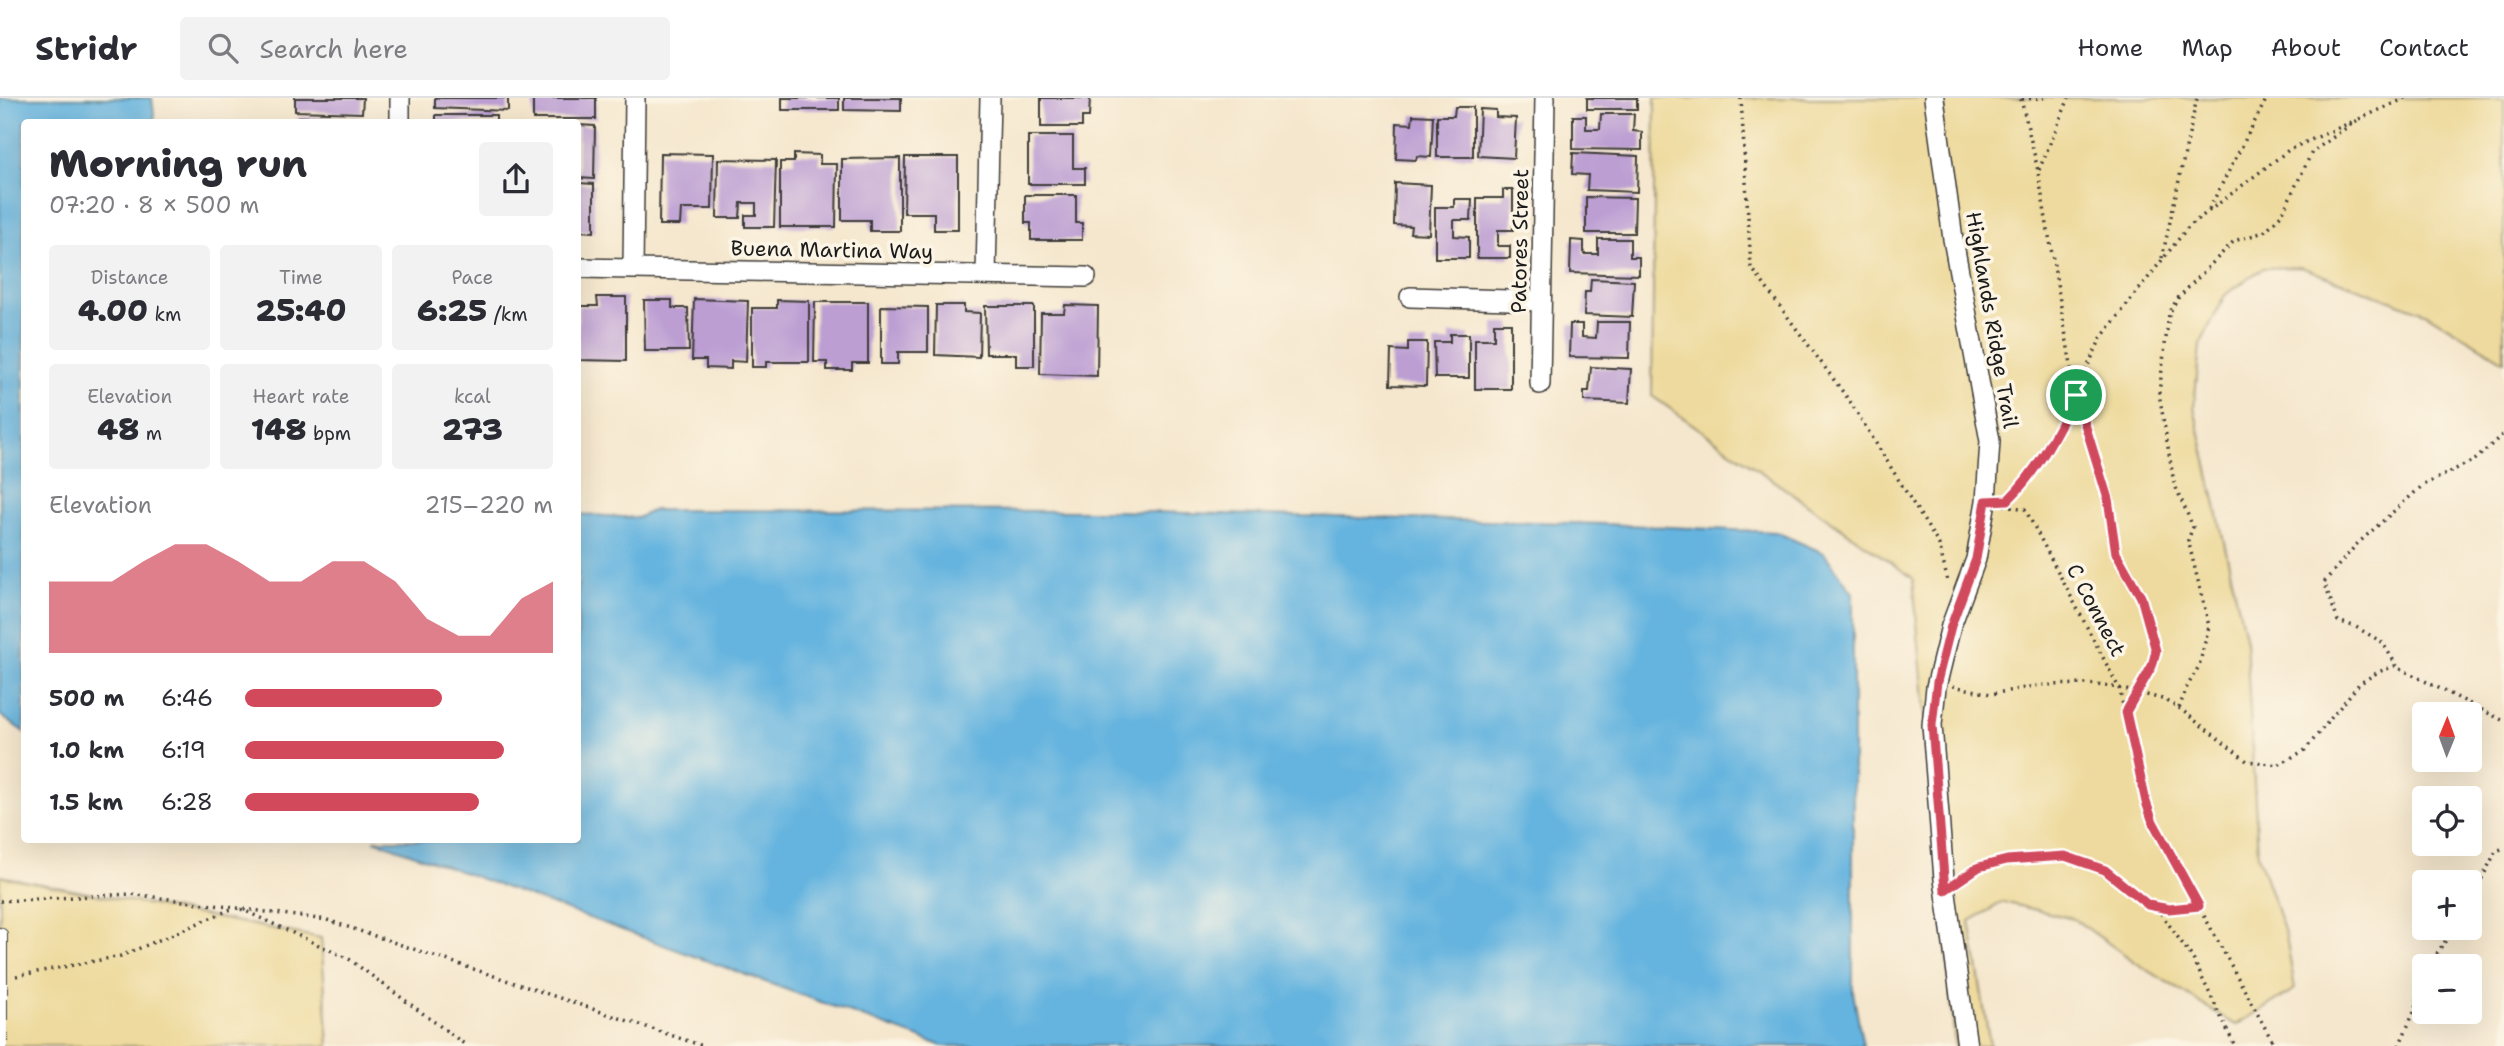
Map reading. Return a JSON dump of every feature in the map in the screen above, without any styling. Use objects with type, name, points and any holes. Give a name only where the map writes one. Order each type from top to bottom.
[{"type":"street","points":[[400,98],[400,119]]},
{"type":"street","points":[[633,269],[635,98]]},
{"type":"street","points":[[986,275],[990,98]]},
{"type":"street","name":"Patores Street","points":[[1540,384],[1545,98]]},
{"type":"street","name":"Highlands Ridge Trail","points":[[1934,98],[1953,239],[1990,441],[1986,501],[1976,559],[1956,615],[1937,682],[1932,725],[1945,890],[1967,1046]]},
{"type":"street","name":"Buena Martina Way","points":[[581,268],[1086,278]]},
{"type":"street","points":[[1410,297],[1541,301]]},
{"type":"lane","points":[[0,933],[2,1046]]},
{"type":"path","points":[[1741,98],[1751,267],[1851,403],[1939,545],[1956,615]]},
{"type":"path","points":[[2044,98],[2021,99],[2038,172],[2076,395],[2108,499],[2116,553],[2141,597],[2156,651],[2152,666],[2126,712]]},
{"type":"path","points":[[2038,172],[2069,98]]},
{"type":"path","points":[[2162,260],[2197,98]]},
{"type":"path","points":[[2208,211],[2267,98]]},
{"type":"path","points":[[1986,501],[2008,500],[2025,483],[2055,436],[2101,338],[2188,227],[2290,149],[2406,98]]},
{"type":"path","points":[[2179,708],[2199,666],[2208,626],[2188,540],[2193,527],[2174,483],[2159,393],[2169,314],[2177,299],[2234,240],[2264,232],[2282,214],[2312,152],[2359,119]]},
{"type":"path","points":[[2504,433],[2476,459],[2422,486],[2356,545],[2324,582],[2338,621],[2356,627],[2382,642],[2398,667],[2504,720]]},
{"type":"path","name":"C Connect","points":[[1986,501],[2025,509],[2119,688],[2162,699],[2179,708],[2247,761],[2278,765],[2305,750],[2359,684],[2378,672],[2398,667]]},
{"type":"path","points":[[1937,682],[1991,694],[2041,685],[2090,684],[2119,688],[2153,822],[2275,1046]]},
{"type":"path","points":[[2482,878],[2496,851],[2504,848]]},
{"type":"path","points":[[1945,890],[1979,867],[2007,860],[2065,856],[2105,870],[2148,905],[2169,909],[2199,906]]},
{"type":"path","points":[[0,901],[131,894],[327,920],[703,1046]]},
{"type":"path","points":[[2,979],[121,956],[237,907],[349,959],[467,1046]]},
{"type":"path","points":[[2157,907],[2192,957],[2235,1046]]},
{"type":"path","points":[[2399,1046],[2412,1017]]},
{"type":"sand","points":[[1655,98],[2504,98],[2504,361],[2425,313],[2301,267],[2263,268],[2225,295],[2200,345],[2194,407],[2246,641],[2258,855],[2286,936],[2295,989],[2236,1025],[2138,964],[2074,919],[2003,902],[1970,921],[1990,1046],[1955,1046],[1913,578],[1652,396]]},
{"type":"sand","points":[[0,876],[321,938],[329,1046],[0,1046]]},
{"type":"water","points":[[0,98],[152,98],[155,119],[21,119],[21,730],[0,715]]},
{"type":"water","points":[[654,510],[1113,511],[1605,524],[1776,532],[1824,553],[1853,593],[1853,992],[1863,1046],[942,1046],[382,843],[581,843],[581,514],[637,518]]},
{"type":"building","points":[[295,98],[363,98],[362,113],[295,111]]},
{"type":"building","points":[[435,98],[508,98],[508,111],[435,108]]},
{"type":"building","points":[[533,98],[596,98],[596,119],[533,119]]},
{"type":"building","points":[[782,98],[839,98],[839,110],[782,110]]},
{"type":"building","points":[[844,98],[901,98],[901,111],[844,110]]},
{"type":"building","points":[[1041,98],[1090,98],[1089,117],[1082,117],[1082,127],[1041,127]]},
{"type":"building","points":[[1587,98],[1637,98],[1637,109],[1587,109]]},
{"type":"building","points":[[1455,107],[1473,107],[1473,157],[1437,157],[1437,116],[1454,116]]},
{"type":"building","points":[[1480,109],[1496,110],[1496,117],[1516,118],[1514,158],[1478,156]]},
{"type":"building","points":[[1601,114],[1634,114],[1633,131],[1642,132],[1642,150],[1573,149],[1573,116],[1586,116],[1586,129],[1600,129]]},
{"type":"building","points":[[436,115],[496,115],[496,119],[436,119]]},
{"type":"building","points":[[1413,115],[1433,116],[1431,157],[1417,156],[1416,160],[1396,159],[1397,123],[1412,124]]},
{"type":"building","points":[[298,117],[362,118],[362,119]]},
{"type":"building","points":[[581,125],[595,126],[594,179],[581,178]]},
{"type":"building","points":[[1028,136],[1073,136],[1073,168],[1085,168],[1085,184],[1028,184]]},
{"type":"building","points":[[660,153],[713,154],[712,209],[681,209],[680,225],[659,225]]},
{"type":"building","points":[[1573,153],[1638,156],[1637,192],[1587,190],[1588,175],[1572,174]]},
{"type":"building","points":[[794,154],[820,155],[820,164],[837,164],[836,227],[780,227],[780,162],[794,162]]},
{"type":"building","points":[[905,157],[958,157],[958,230],[934,230],[934,213],[904,213]]},
{"type":"building","points":[[900,158],[900,231],[870,231],[870,220],[842,220],[842,159]]},
{"type":"building","points":[[718,159],[776,160],[774,227],[745,227],[745,215],[756,215],[756,203],[741,203],[740,218],[717,218]]},
{"type":"building","points":[[581,183],[594,184],[594,232],[581,231]]},
{"type":"building","points":[[1395,183],[1431,185],[1429,234],[1410,233],[1411,226],[1394,225]]},
{"type":"building","points":[[1503,190],[1513,190],[1513,230],[1498,230],[1498,246],[1510,246],[1510,258],[1477,258],[1477,198],[1503,198]]},
{"type":"building","points":[[1025,195],[1076,195],[1076,223],[1082,223],[1082,240],[1031,240],[1031,223],[1025,223]]},
{"type":"building","points":[[1586,197],[1635,198],[1634,233],[1586,233]]},
{"type":"building","points":[[1454,199],[1472,199],[1471,220],[1454,220],[1454,236],[1469,237],[1469,258],[1435,258],[1435,207],[1454,207]]},
{"type":"building","points":[[1598,239],[1630,239],[1630,257],[1639,257],[1639,275],[1570,273],[1571,240],[1584,241],[1584,254],[1598,254]]},
{"type":"building","points":[[1591,279],[1634,281],[1632,317],[1584,315],[1585,292],[1590,292]]},
{"type":"building","points":[[597,297],[626,297],[626,361],[581,360],[581,306],[598,306]]},
{"type":"building","points":[[694,299],[748,301],[746,362],[731,361],[731,369],[706,368],[706,360],[692,360]]},
{"type":"building","points":[[644,300],[672,300],[672,308],[688,308],[689,351],[645,351]]},
{"type":"building","points":[[777,300],[809,301],[809,362],[766,362],[766,367],[752,367],[752,308],[777,308]]},
{"type":"building","points":[[815,302],[868,302],[868,363],[852,363],[852,370],[827,370],[827,362],[814,362]]},
{"type":"building","points":[[936,305],[964,305],[964,312],[980,313],[979,357],[935,355]]},
{"type":"building","points":[[1065,305],[1098,306],[1097,376],[1040,374],[1041,313],[1064,313]]},
{"type":"building","points":[[881,306],[928,307],[928,352],[898,352],[898,364],[881,364]]},
{"type":"building","points":[[985,306],[1034,306],[1034,366],[1016,366],[1016,354],[986,354]]},
{"type":"building","points":[[1597,322],[1630,322],[1629,358],[1569,357],[1570,324],[1582,324],[1582,337],[1596,338]]},
{"type":"building","points":[[1494,323],[1511,323],[1511,389],[1475,389],[1475,339],[1494,339]]},
{"type":"building","points":[[1450,334],[1469,334],[1469,378],[1435,378],[1434,342],[1450,342]]},
{"type":"building","points":[[1408,342],[1427,342],[1426,386],[1390,385],[1391,350],[1408,351]]},
{"type":"building","points":[[1591,367],[1631,369],[1629,403],[1584,401],[1584,391],[1589,391]]},
{"type":"route","points":[[2076,395],[2108,499],[2116,553],[2141,597],[2156,651],[2152,666],[2126,712],[2146,802],[2153,822],[2199,906],[2169,909],[2148,905],[2105,870],[2065,856],[2007,860],[1979,867],[1945,890],[1932,725],[1936,687],[1951,626],[1976,559],[1986,501],[2008,500],[2025,483],[2055,436],[2076,395]]}]
